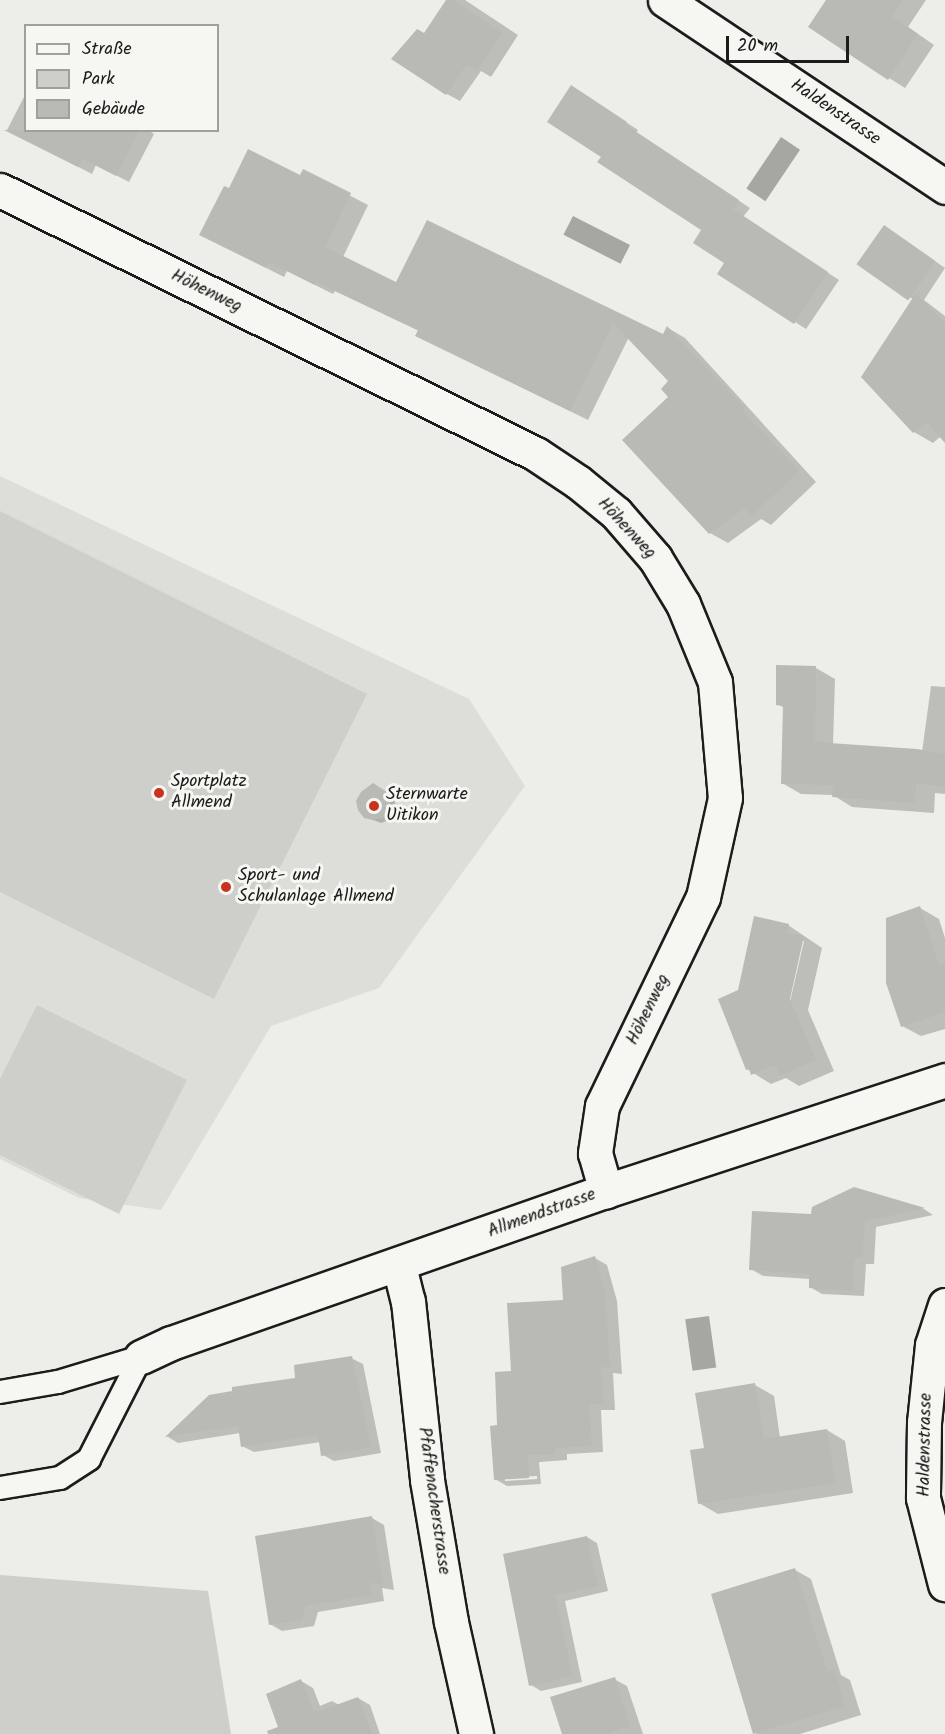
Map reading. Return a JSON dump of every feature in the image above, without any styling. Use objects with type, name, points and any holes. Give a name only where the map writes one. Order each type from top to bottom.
[{"type":"street","name":"Haldenstrasse","points":[[665,0],[945,187]]},
{"type":"street","name":"Höhenweg","points":[[0,190],[536,454],[578,482],[616,513],[655,558],[678,594],[715,682],[725,798],[703,897],[602,1106],[595,1153],[606,1191]]},
{"type":"street","name":"Allmendstrasse","points":[[141,1357],[171,1343],[399,1266],[606,1191],[945,1080]]},
{"type":"street","name":"Pfaffenacherstrasse","points":[[399,1266],[408,1301],[428,1480],[446,1589],[476,1734]]},
{"type":"street","name":"Haldenstrasse","points":[[945,1305],[932,1345],[924,1422],[923,1498],[945,1584]]},
{"type":"lane","points":[[0,1392],[58,1382],[141,1357]]},
{"type":"lane","points":[[0,1488],[60,1478],[89,1459],[141,1357]]},
{"type":"shaded area","points":[[781,137],[800,150],[765,201],[746,188]]},
{"type":"shaded area","points":[[573,216],[630,245],[620,264],[563,235]]},
{"type":"shaded area","name":"Sport- und Schulanlage Allmend","points":[[0,476],[469,699],[525,786],[379,988],[271,1026],[161,1210],[79,1198],[0,1159]]},
{"type":"shaded area","points":[[709,1316],[716,1367],[692,1371],[685,1319]]},
{"type":"green space","name":"Sportplatz Allmend","points":[[0,511],[367,694],[214,999],[0,892]]},
{"type":"green space","points":[[37,1005],[187,1080],[119,1214],[0,1155],[0,1079]]},
{"type":"green space","points":[[0,1575],[208,1591],[231,1734],[0,1734]]},
{"type":"building","points":[[446,0],[453,0],[502,33],[477,71],[467,64],[446,95],[391,59],[417,29],[424,33]]},
{"type":"building","points":[[826,0],[903,0],[892,16],[918,34],[888,80],[808,27]]},
{"type":"building","points":[[571,85],[627,122],[626,125],[739,200],[733,209],[828,272],[794,324],[717,274],[724,263],[693,243],[701,230],[597,162],[601,157],[547,122]]},
{"type":"building","points":[[4,130],[138,132],[116,176],[83,159],[78,167]]},
{"type":"building","points":[[248,149],[300,175],[303,169],[351,193],[325,247],[396,282],[427,220],[663,334],[667,326],[745,408],[743,411],[799,471],[752,516],[745,508],[709,534],[622,440],[668,397],[661,389],[668,381],[613,323],[570,411],[415,336],[418,330],[316,282],[315,285],[269,262],[266,268],[199,235],[224,186],[229,188]]},
{"type":"building","points":[[884,225],[936,261],[908,300],[856,264]]},
{"type":"building","points":[[916,293],[945,323],[945,443],[926,422],[913,433],[861,377]]},
{"type":"building","points":[[776,665],[816,666],[815,742],[917,749],[945,754],[945,787],[916,783],[915,803],[832,797],[833,785],[781,784],[783,706],[776,705]]},
{"type":"building","name":"Sternwarte Uitikon","points":[[373,783],[387,792],[390,801],[389,810],[383,818],[373,820],[364,818],[358,810],[356,801],[361,792]]},
{"type":"building","points":[[920,906],[939,965],[945,963],[945,1012],[901,1027],[886,983],[886,918]]},
{"type":"building","points":[[754,916],[789,924],[787,933],[804,936],[790,999],[816,1060],[780,1076],[775,1065],[751,1075],[749,1069],[746,1070],[718,999],[738,990]]},
{"type":"building","points":[[854,1187],[925,1208],[865,1221],[862,1258],[854,1258],[853,1291],[809,1288],[809,1274],[749,1270],[752,1211],[811,1214],[812,1207]]},
{"type":"building","points":[[595,1256],[605,1293],[610,1368],[601,1367],[604,1404],[589,1404],[592,1446],[555,1448],[555,1454],[528,1455],[529,1478],[494,1480],[490,1426],[497,1425],[495,1372],[511,1371],[507,1303],[563,1300],[561,1267]]},
{"type":"building","points":[[352,1356],[371,1447],[321,1456],[318,1435],[241,1447],[238,1426],[165,1437],[209,1395],[232,1391],[232,1387],[295,1378],[294,1365]]},
{"type":"building","points":[[755,1383],[764,1439],[827,1429],[835,1483],[698,1504],[690,1450],[704,1448],[695,1393]]},
{"type":"building","points":[[372,1516],[383,1585],[370,1582],[372,1595],[306,1606],[302,1620],[269,1625],[255,1536]]},
{"type":"building","points":[[587,1536],[598,1586],[555,1595],[573,1676],[529,1686],[503,1554]]},
{"type":"building","points":[[795,1568],[827,1671],[834,1669],[845,1706],[753,1734],[711,1594]]},
{"type":"building","points":[[615,1677],[630,1726],[607,1734],[562,1734],[550,1697]]},
{"type":"building","points":[[301,1679],[314,1713],[358,1697],[372,1734],[268,1734],[267,1731],[278,1727],[266,1694]]},
{"type":"place","name":"Sportplatz Allmend","points":[[159,793]]},
{"type":"place","name":"Sternwarte Uitikon","points":[[374,806]]},
{"type":"place","name":"Sport- und Schulanlage Allmend","points":[[226,887]]}]
